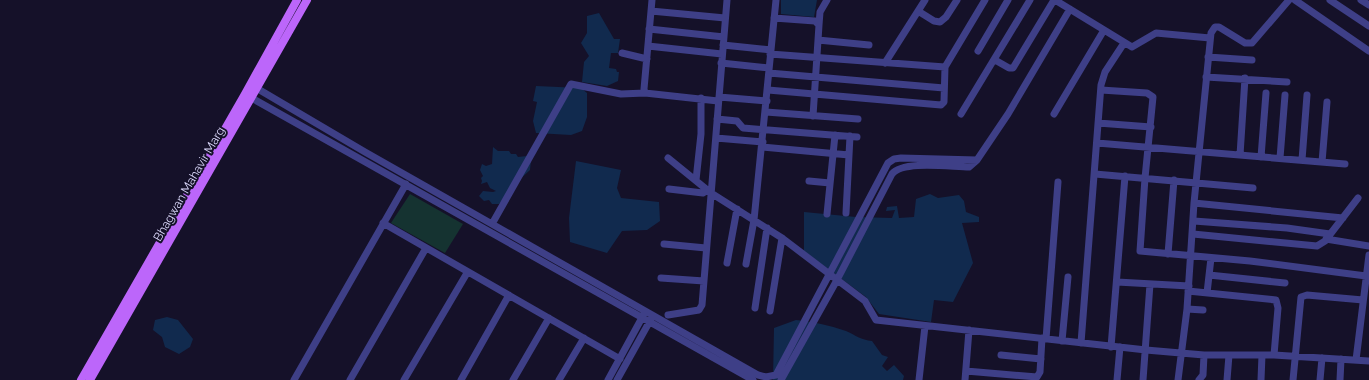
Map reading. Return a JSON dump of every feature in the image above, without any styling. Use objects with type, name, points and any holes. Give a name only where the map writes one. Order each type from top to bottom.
[{"type":"main road","name":"Bhagwan Mahavir Marg","points":[[254,86],[297,0]]},
{"type":"main road","name":"Bhagwan Mahavir Marg","points":[[81,380],[248,96],[307,0]]},
{"type":"main road","name":"Bhagwan Mahavir Marg","points":[[90,380],[248,96]]},
{"type":"street","points":[[645,93],[652,0]]},
{"type":"street","points":[[668,315],[701,308],[726,0]]},
{"type":"street","points":[[746,264],[754,220],[776,0]]},
{"type":"street","points":[[813,116],[820,12],[827,0]]},
{"type":"street","points":[[884,62],[925,0]]},
{"type":"street","points":[[918,11],[934,21],[940,22],[946,17],[957,0]]},
{"type":"street","points":[[768,90],[939,105],[944,102],[945,67],[986,0]]},
{"type":"street","points":[[978,51],[1008,0]]},
{"type":"street","points":[[962,114],[1030,0]]},
{"type":"street","points":[[995,60],[1009,68],[1013,68],[1055,0],[1124,43],[1135,47],[1156,34],[1210,38]]},
{"type":"street","points":[[1178,380],[1187,309],[1194,203],[1212,30],[1217,26],[1244,43],[1252,42],[1289,0]]},
{"type":"street","points":[[1295,0],[1369,51]]},
{"type":"street","points":[[1330,0],[1369,26]]},
{"type":"street","points":[[1361,0],[1369,5]]},
{"type":"street","points":[[781,380],[837,280],[895,170],[910,166],[969,167],[977,160],[1008,114],[1070,9]]},
{"type":"street","points":[[651,11],[725,18]]},
{"type":"street","points":[[774,18],[814,21],[819,25]]},
{"type":"street","points":[[649,29],[724,37]]},
{"type":"street","points":[[1054,114],[1104,30]]},
{"type":"street","points":[[818,40],[869,45]]},
{"type":"street","points":[[1081,343],[1101,90],[1105,72],[1124,43]]},
{"type":"street","points":[[648,46],[722,54]]},
{"type":"street","points":[[723,46],[817,59],[945,67]]},
{"type":"street","points":[[622,53],[647,59]]},
{"type":"street","points":[[1208,57],[1252,60]]},
{"type":"street","points":[[721,63],[816,77],[944,88]]},
{"type":"street","points":[[1206,77],[1245,78],[1287,82]]},
{"type":"street","points":[[1240,155],[1245,78]]},
{"type":"street","points":[[492,224],[571,84],[621,94],[645,93],[701,98],[767,101]]},
{"type":"street","points":[[254,86],[645,311],[651,318],[753,380]]},
{"type":"street","points":[[1101,90],[1147,93],[1152,95],[1151,126],[1145,178],[1140,251],[1366,276]]},
{"type":"street","points":[[1261,157],[1266,93]]},
{"type":"street","points":[[1280,158],[1285,95]]},
{"type":"street","points":[[1302,160],[1306,95]]},
{"type":"street","points":[[248,96],[642,318],[651,318],[761,378],[776,375],[888,164],[901,158],[977,160]]},
{"type":"street","points":[[696,180],[701,134],[701,98]]},
{"type":"street","points":[[1322,162],[1326,102]]},
{"type":"street","points":[[766,112],[858,119]]},
{"type":"street","points":[[717,119],[737,121],[743,128],[854,136],[849,155],[846,213]]},
{"type":"street","points":[[1098,123],[1151,126]]},
{"type":"street","points":[[827,214],[835,135]]},
{"type":"street","points":[[716,138],[849,155]]},
{"type":"street","points":[[1097,143],[1345,164]]},
{"type":"street","points":[[668,158],[710,191],[782,238],[865,301],[876,320],[1111,347],[1204,355],[1262,354],[1369,361]]},
{"type":"street","points":[[1095,174],[1253,188]]},
{"type":"street","points":[[1111,347],[1125,176]]},
{"type":"street","points":[[1168,254],[1174,180]]},
{"type":"street","points":[[809,181],[830,183]]},
{"type":"street","points":[[966,371],[1037,376],[1040,372],[1058,182]]},
{"type":"street","points":[[294,380],[406,184]]},
{"type":"street","points":[[668,190],[703,193],[710,191]]},
{"type":"street","points":[[1193,234],[1317,246],[1328,237],[1358,198]]},
{"type":"street","points":[[1194,203],[1343,218]]},
{"type":"street","points":[[727,262],[737,209]]},
{"type":"street","points":[[1194,221],[1281,228],[1369,246]]},
{"type":"street","points":[[383,223],[467,273],[620,358]]},
{"type":"street","points":[[755,308],[767,228]]},
{"type":"street","points":[[770,311],[782,238]]},
{"type":"street","points":[[664,244],[706,248]]},
{"type":"street","points":[[350,380],[426,248]]},
{"type":"street","points":[[1356,360],[1363,300],[1367,286],[1366,276],[1369,255]]},
{"type":"street","points":[[1207,293],[1210,258]]},
{"type":"street","points":[[404,380],[467,273]]},
{"type":"street","points":[[1209,275],[1285,283]]},
{"type":"street","points":[[660,278],[704,281]]},
{"type":"street","points":[[1062,341],[1068,278]]},
{"type":"street","points":[[1117,282],[1189,288],[1207,293],[1276,300],[1278,308],[1274,355]]},
{"type":"street","points":[[1143,380],[1150,284]]},
{"type":"street","points":[[461,380],[509,295]]},
{"type":"street","points":[[1293,380],[1301,297],[1307,295],[1363,300]]},
{"type":"street","points":[[1187,309],[1203,310]]},
{"type":"street","points":[[608,380],[645,311]]},
{"type":"street","points":[[513,380],[549,318]]},
{"type":"street","points":[[617,380],[651,318]]},
{"type":"street","points":[[919,380],[925,326]]},
{"type":"street","points":[[965,380],[969,330]]},
{"type":"street","points":[[559,380],[584,338]]},
{"type":"street","points":[[1117,380],[1120,347]]},
{"type":"street","points":[[1260,380],[1262,354]]},
{"type":"street","points":[[1001,355],[1041,359]]},
{"type":"street","points":[[1199,380],[1203,375],[1204,355]]},
{"type":"street","points":[[1227,380],[1229,355]]},
{"type":"street","points":[[1320,380],[1322,358]]},
{"type":"street","points":[[1340,380],[1342,359]]},
{"type":"green space","points":[[410,194],[463,224],[445,253],[391,223]]},
{"type":"water","points":[[781,0],[817,0],[814,17],[781,14]]},
{"type":"water","points":[[599,13],[614,39],[620,39],[618,53],[611,53],[609,68],[616,69],[617,72],[619,72],[618,81],[607,86],[582,82],[584,62],[589,56],[581,43],[587,33],[587,16]]},
{"type":"water","points":[[536,86],[581,88],[587,93],[587,117],[582,131],[571,135],[536,133],[533,121],[537,102],[533,101]]},
{"type":"water","points":[[493,147],[498,151],[509,151],[511,154],[516,154],[518,157],[527,156],[531,160],[530,170],[516,183],[499,204],[492,204],[489,200],[484,201],[479,196],[483,191],[496,191],[490,188],[487,182],[481,184],[481,178],[483,176],[480,170],[482,164],[486,166],[492,164]]},
{"type":"water","points":[[576,161],[621,170],[617,188],[621,198],[659,202],[660,221],[647,230],[622,231],[607,253],[570,242],[569,218]]},
{"type":"water","points":[[930,194],[938,198],[959,195],[964,201],[966,212],[979,217],[979,222],[962,223],[973,263],[953,302],[934,300],[931,322],[879,314],[866,297],[804,251],[804,212],[856,217],[892,218],[895,210],[886,211],[887,207],[897,206],[899,218],[914,217],[916,199]]},
{"type":"water","points":[[167,317],[178,320],[193,339],[190,347],[179,354],[165,347],[162,337],[153,330],[155,320]]},
{"type":"water","points":[[796,320],[833,327],[872,341],[882,355],[888,357],[882,366],[887,371],[894,365],[904,376],[903,380],[773,380],[774,328]]}]
